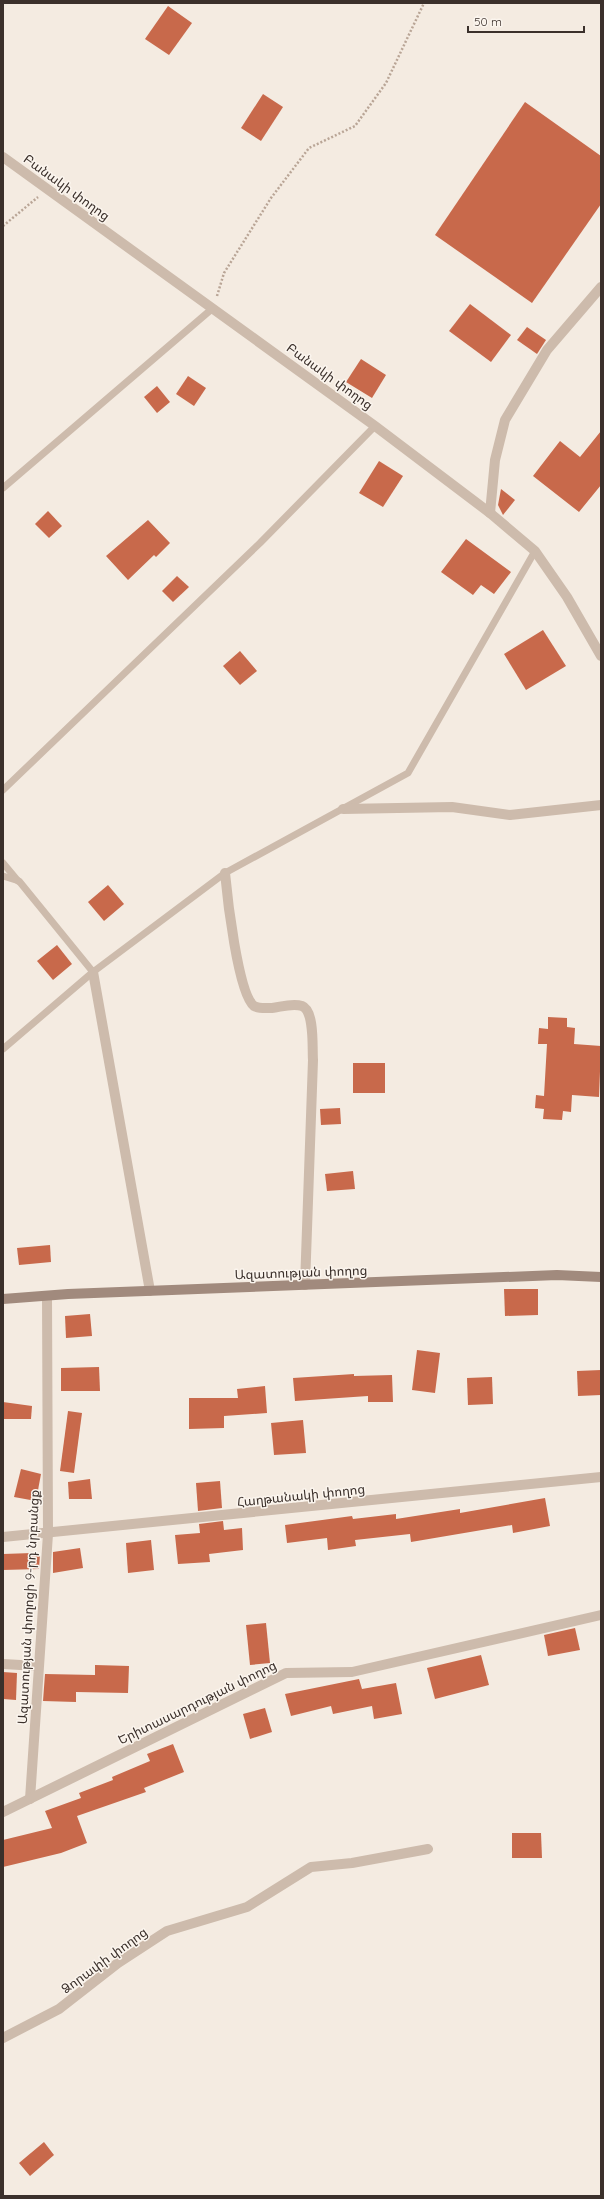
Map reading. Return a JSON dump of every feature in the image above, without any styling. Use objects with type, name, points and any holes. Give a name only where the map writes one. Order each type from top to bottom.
[{"type":"street","name":"Բանակի փողոց","points":[[3,157],[375,426],[490,514],[535,551],[568,597],[601,656]]},
{"type":"street","points":[[490,514],[495,460],[505,420],[547,350],[601,287]]},
{"type":"street","points":[[343,809],[452,807],[510,815],[601,805]]},
{"type":"street","points":[[225,873],[235,946],[248,997],[254,1006],[263,1009],[293,1005],[303,1006],[308,1012],[312,1024],[313,1060],[305,1285]]},
{"type":"street","points":[[93,972],[150,1291]]},
{"type":"street","name":"Ազատության փողոց","points":[[3,1299],[150,1291],[557,1275],[601,1278]]},
{"type":"street","name":"Ազատության փողոցի 9-րդ նրբանցք","points":[[30,1799],[48,1534],[48,1296]]},
{"type":"street","name":"Հաղթանակի փողոց","points":[[3,1537],[48,1534],[601,1477]]},
{"type":"street","name":"Երիտասարդության փողոց","points":[[3,1812],[286,1673],[352,1672],[601,1615]]},
{"type":"street","points":[[3,1664],[38,1666]]},
{"type":"street","name":"Ձորափի փողոց","points":[[3,2038],[60,2009],[118,1963],[166,1931],[247,1907],[311,1867],[352,1863],[428,1849]]},
{"type":"lane","points":[[3,488],[213,308]]},
{"type":"lane","points":[[3,790],[260,543],[375,426]]},
{"type":"lane","points":[[3,1049],[93,972],[225,873],[408,773],[535,551]]},
{"type":"lane","points":[[3,864],[19,881],[93,972]]},
{"type":"lane","points":[[3,876],[19,881]]},
{"type":"path","points":[[213,308],[224,273],[271,198],[309,148],[355,126],[386,83],[424,3]]},
{"type":"path","points":[[3,226],[48,189]]},
{"type":"building","points":[[168,6],[192,23],[169,55],[145,39]]},
{"type":"building","points":[[263,94],[283,107],[261,141],[241,128]]},
{"type":"building","points":[[525,102],[601,156],[601,204],[532,303],[435,235]]},
{"type":"building","points":[[470,304],[511,335],[491,362],[449,331]]},
{"type":"building","points":[[527,327],[546,340],[537,354],[517,340]]},
{"type":"building","points":[[361,359],[386,375],[372,398],[346,382]]},
{"type":"building","points":[[188,376],[206,388],[194,406],[176,394]]},
{"type":"building","points":[[157,386],[170,402],[157,413],[144,397]]},
{"type":"building","points":[[601,431],[601,485],[579,512],[533,476],[560,441],[580,457]]},
{"type":"building","points":[[379,461],[403,476],[383,507],[359,493]]},
{"type":"building","points":[[501,489],[515,500],[503,515],[498,505]]},
{"type":"building","points":[[48,511],[62,526],[49,538],[35,524]]},
{"type":"building","points":[[148,520],[170,543],[156,557],[154,555],[128,580],[106,556]]},
{"type":"building","points":[[466,539],[511,572],[494,594],[481,585],[473,595],[441,572]]},
{"type":"building","points":[[177,576],[189,587],[173,602],[162,591]]},
{"type":"building","points":[[543,630],[566,666],[526,690],[504,654]]},
{"type":"building","points":[[240,651],[257,671],[240,685],[223,666]]},
{"type":"building","points":[[108,885],[124,904],[104,921],[88,902]]},
{"type":"building","points":[[57,945],[72,964],[53,980],[37,961]]},
{"type":"building","points":[[548,1017],[567,1018],[567,1027],[575,1028],[574,1044],[601,1046],[599,1097],[572,1095],[571,1112],[563,1111],[562,1120],[543,1119],[544,1109],[535,1108],[536,1095],[544,1096],[547,1044],[538,1044],[539,1028],[548,1029]]},
{"type":"building","points":[[353,1063],[385,1063],[385,1093],[353,1093]]},
{"type":"building","points":[[340,1108],[341,1124],[321,1125],[320,1109]]},
{"type":"building","points":[[353,1171],[355,1189],[327,1191],[325,1174]]},
{"type":"building","points":[[50,1245],[51,1262],[19,1265],[17,1248]]},
{"type":"building","points":[[504,1289],[538,1289],[538,1315],[505,1316]]},
{"type":"building","points":[[90,1314],[92,1336],[66,1338],[65,1316]]},
{"type":"building","points":[[417,1350],[440,1353],[435,1393],[412,1390]]},
{"type":"building","points":[[99,1367],[100,1391],[61,1391],[61,1368]]},
{"type":"building","points":[[601,1370],[601,1395],[578,1396],[577,1371]]},
{"type":"building","points":[[354,1374],[354,1376],[392,1375],[393,1402],[368,1402],[368,1396],[295,1401],[293,1378]]},
{"type":"building","points":[[492,1377],[493,1404],[468,1405],[467,1378]]},
{"type":"building","points":[[265,1386],[267,1413],[224,1416],[224,1428],[189,1429],[189,1398],[238,1398],[237,1389]]},
{"type":"building","points":[[3,1402],[32,1406],[31,1419],[3,1419]]},
{"type":"building","points":[[68,1411],[82,1413],[74,1473],[60,1471]]},
{"type":"building","points":[[303,1420],[306,1453],[274,1455],[271,1423]]},
{"type":"building","points":[[21,1469],[41,1474],[36,1501],[14,1497]]},
{"type":"building","points":[[90,1479],[92,1499],[69,1499],[68,1482]]},
{"type":"building","points":[[220,1481],[222,1508],[198,1511],[196,1483]]},
{"type":"building","points":[[545,1498],[550,1526],[513,1533],[512,1525],[411,1542],[410,1534],[355,1540],[356,1546],[328,1550],[327,1538],[287,1543],[285,1525],[352,1516],[353,1519],[396,1514],[396,1519],[460,1509],[460,1513]]},
{"type":"building","points":[[223,1521],[224,1530],[242,1528],[243,1550],[209,1554],[210,1562],[178,1564],[175,1535],[200,1533],[199,1524]]},
{"type":"building","points":[[151,1540],[154,1570],[128,1573],[126,1543]]},
{"type":"building","points":[[80,1548],[83,1568],[53,1573],[53,1552]]},
{"type":"building","points":[[32,1553],[32,1555],[40,1554],[39,1569],[3,1570],[3,1554]]},
{"type":"building","points":[[266,1623],[270,1663],[250,1665],[246,1625]]},
{"type":"building","points":[[575,1628],[580,1650],[548,1656],[544,1635]]},
{"type":"building","points":[[481,1655],[489,1685],[435,1699],[427,1668]]},
{"type":"building","points":[[95,1665],[129,1666],[128,1693],[76,1692],[76,1702],[43,1701],[45,1674],[95,1675]]},
{"type":"building","points":[[3,1672],[17,1673],[16,1700],[3,1699]]},
{"type":"building","points":[[359,1679],[362,1689],[396,1683],[402,1714],[374,1719],[372,1706],[333,1714],[331,1706],[291,1716],[285,1694]]},
{"type":"building","points":[[265,1708],[272,1732],[250,1739],[243,1714]]},
{"type":"building","points":[[173,1744],[184,1772],[144,1788],[146,1792],[77,1816],[87,1843],[61,1853],[3,1867],[3,1840],[52,1828],[45,1811],[81,1798],[79,1793],[113,1780],[112,1777],[150,1761],[147,1754]]},
{"type":"building","points":[[512,1833],[541,1833],[542,1858],[512,1858]]},
{"type":"building","points":[[44,2142],[54,2155],[30,2176],[19,2163]]}]
